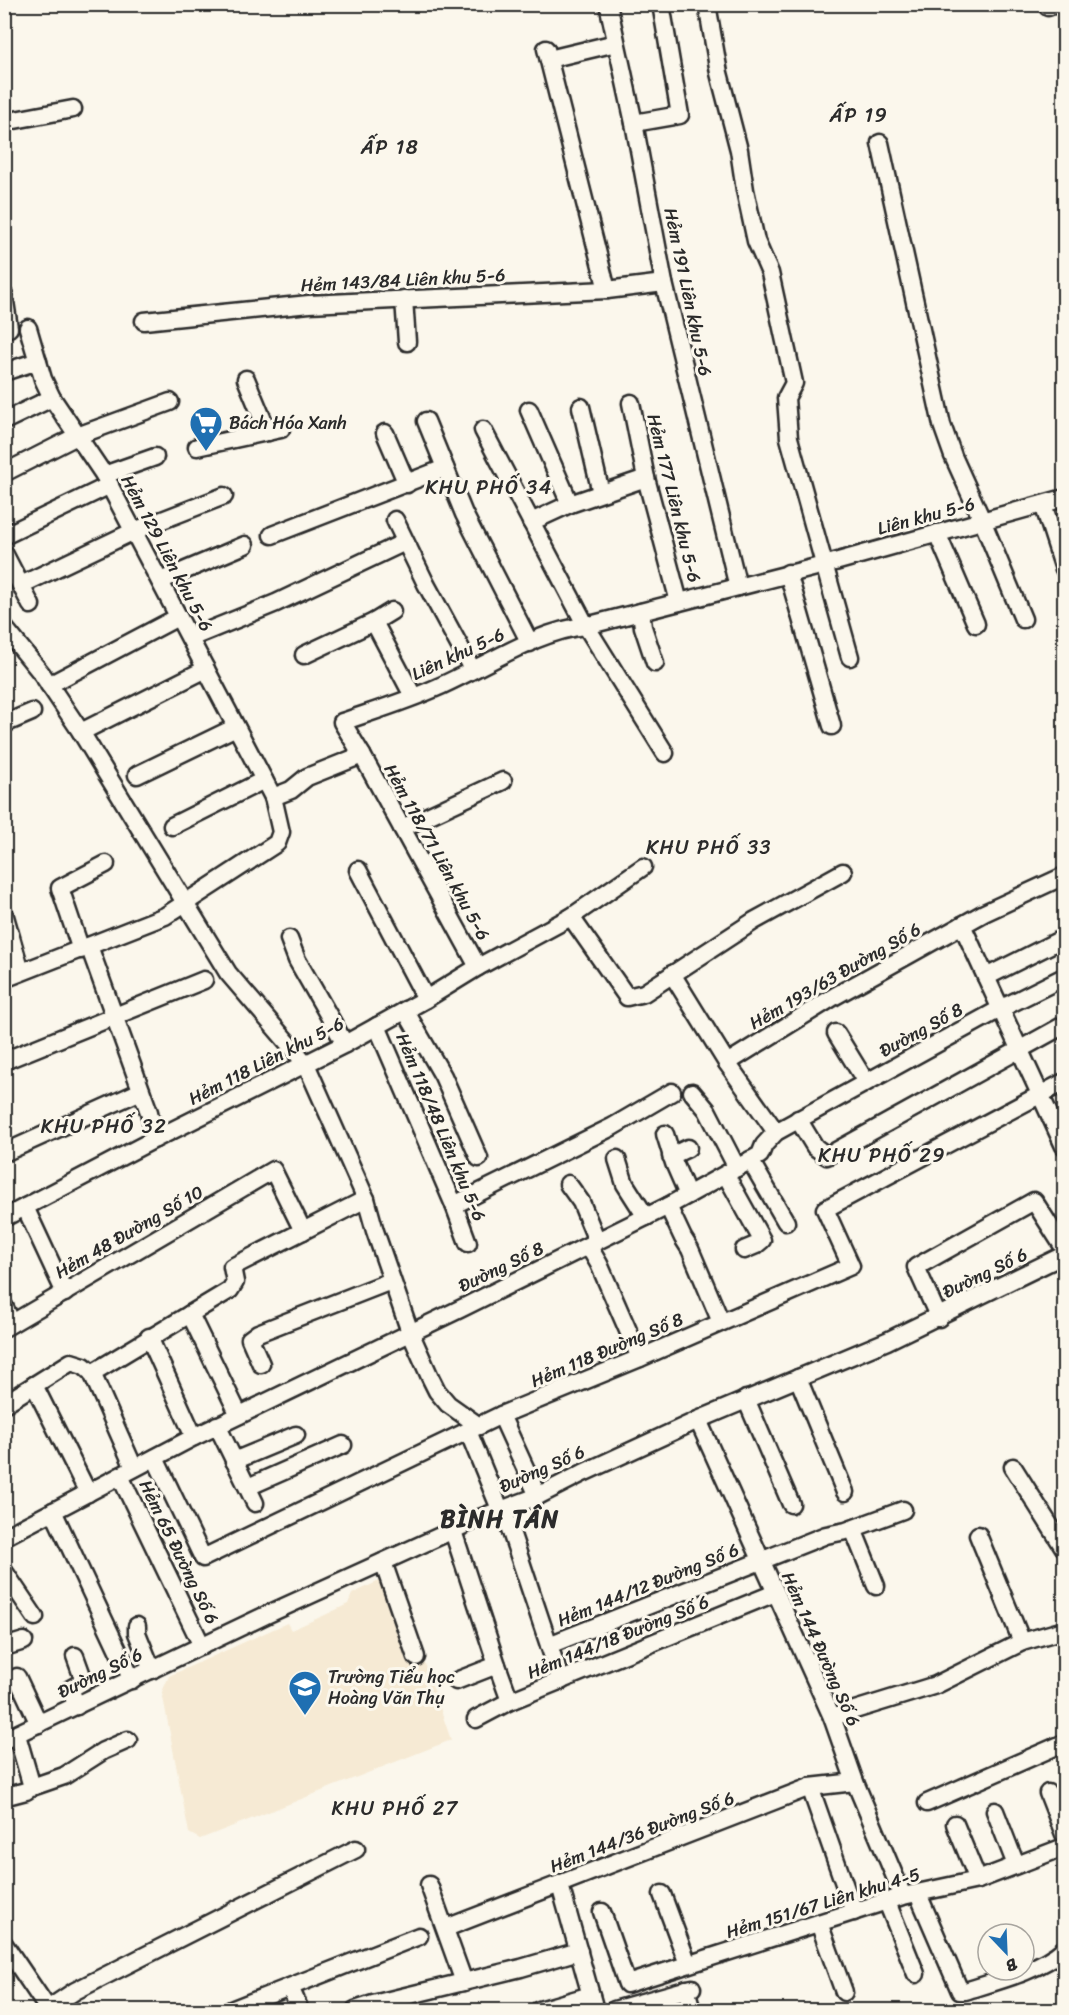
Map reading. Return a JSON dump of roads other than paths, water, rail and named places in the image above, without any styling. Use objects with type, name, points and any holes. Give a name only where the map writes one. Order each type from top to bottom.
[{"type":"street","name":"Hẻm 191 Liên khu 5-6","points":[[608,4],[634,123],[664,284],[738,587]]},
{"type":"street","points":[[634,123],[680,115],[661,4]]},
{"type":"street","points":[[706,4],[719,73],[739,150],[756,241],[770,273],[794,383],[786,398],[789,438],[849,657]]},
{"type":"street","points":[[607,290],[547,54],[616,43]]},
{"type":"street","points":[[4,122],[73,108]]},
{"type":"street","points":[[880,142],[942,425],[1023,620]]},
{"type":"street","name":"Hẻm 143/84 Liên khu 5-6","points":[[144,321],[309,304],[607,290],[664,284]]},
{"type":"street","points":[[4,295],[9,328]]},
{"type":"street","points":[[404,299],[407,342]]},
{"type":"street","name":"Hẻm 129 Liên khu 5-6","points":[[28,328],[43,380],[52,398],[107,480],[273,797]]},
{"type":"street","points":[[4,372],[38,361]]},
{"type":"street","points":[[197,447],[275,431],[246,379]]},
{"type":"street","points":[[4,421],[52,398]]},
{"type":"street","points":[[4,473],[77,436],[170,402]]},
{"type":"street","name":"Hẻm 177 Liên khu 5-6","points":[[631,403],[646,478],[680,602]]},
{"type":"street","points":[[581,407],[601,494]]},
{"type":"street","points":[[529,410],[570,504]]},
{"type":"street","points":[[426,422],[464,514],[530,643]]},
{"type":"street","points":[[483,430],[586,627],[665,753]]},
{"type":"street","points":[[385,432],[407,484]]},
{"type":"street","points":[[4,536],[107,480],[155,457]]},
{"type":"street","points":[[272,535],[445,468]]},
{"type":"street","points":[[531,522],[570,504],[646,478]]},
{"type":"street","points":[[21,585],[134,531],[224,496]]},
{"type":"street","name":"Liên khu 5-6","points":[[362,755],[342,722],[436,688],[530,643],[574,627],[586,627],[824,565],[1065,498]]},
{"type":"street","points":[[1043,504],[1065,569]]},
{"type":"street","points":[[395,520],[472,669]]},
{"type":"street","points":[[937,533],[976,624]]},
{"type":"street","points":[[190,638],[276,603],[405,542]]},
{"type":"street","points":[[160,581],[245,545]]},
{"type":"street","points":[[4,553],[31,605]]},
{"type":"street","points":[[788,573],[832,726]]},
{"type":"street","points":[[304,654],[392,612]]},
{"type":"street","points":[[641,612],[643,627],[655,663]]},
{"type":"street","points":[[49,685],[178,617]]},
{"type":"street","points":[[374,622],[413,696]]},
{"type":"street","points":[[6,631],[31,658],[81,732],[238,987],[306,1064],[366,1199],[410,1332],[437,1391],[474,1428],[561,1681]]},
{"type":"street","points":[[81,732],[206,669]]},
{"type":"street","points":[[4,724],[32,712]]},
{"type":"street","points":[[137,776],[236,727]]},
{"type":"street","points":[[4,979],[165,916],[185,904],[277,843],[281,832],[273,797],[291,790],[307,777],[362,755]]},
{"type":"street","name":"Hẻm 118/71 Liên khu 5-6","points":[[362,755],[478,967]]},
{"type":"street","points":[[172,826],[264,780]]},
{"type":"street","points":[[402,828],[503,781]]},
{"type":"street","points":[[106,864],[60,888],[115,1017],[149,1112],[155,1139]]},
{"type":"street","name":"Hẻm 118 Liên khu 5-6","points":[[4,1218],[345,1044],[478,967],[571,917],[643,867]]},
{"type":"street","points":[[358,870],[426,999]]},
{"type":"street","points":[[571,917],[627,997],[644,993],[754,921],[843,872]]},
{"type":"street","name":"Hẻm 193/63 Đường Số 6","points":[[727,1063],[835,996],[962,925],[1065,876]]},
{"type":"street","points":[[4,913],[21,972]]},
{"type":"street","points":[[962,925],[1065,1146]]},
{"type":"street","points":[[986,977],[1065,938]]},
{"type":"street","points":[[289,939],[297,960],[345,1044]]},
{"type":"street","points":[[672,974],[727,1063],[776,1132]]},
{"type":"street","name":"Đường Số 8","points":[[4,1537],[217,1425],[668,1206],[760,1155],[765,1144],[776,1132],[798,1119],[1000,1009],[1065,977]]},
{"type":"street","points":[[4,1061],[204,980]]},
{"type":"street","points":[[405,1010],[442,1076],[479,1158]]},
{"type":"street","points":[[798,1119],[816,1147],[827,1155],[1065,1025]]},
{"type":"street","name":"Hẻm 118/48 Liên khu 5-6","points":[[377,1026],[468,1243]]},
{"type":"street","points":[[836,1034],[866,1082]]},
{"type":"street","points":[[1040,1094],[1065,1082]]},
{"type":"street","points":[[4,1153],[141,1091]]},
{"type":"street","points":[[454,1205],[612,1127],[672,1092]]},
{"type":"street","points":[[692,1092],[707,1110],[738,1168],[762,1240],[744,1250]]},
{"type":"street","name":"Hẻm 118 Đường Số 8","points":[[155,1458],[203,1558],[501,1415],[640,1358],[851,1266],[825,1209],[1040,1094]]},
{"type":"street","points":[[665,1134],[671,1156],[688,1195]]},
{"type":"street","points":[[671,1156],[688,1148]]},
{"type":"street","points":[[617,1159],[626,1184],[646,1217]]},
{"type":"street","points":[[738,1168],[786,1222]]},
{"type":"street","name":"Hẻm 48 Đường Số 10","points":[[8,1326],[273,1170],[303,1231]]},
{"type":"street","points":[[568,1184],[580,1202],[592,1251],[640,1358]]},
{"type":"street","points":[[4,1404],[71,1362],[84,1366],[92,1373],[230,1290],[235,1282],[232,1267],[366,1199]]},
{"type":"street","points":[[939,1318],[916,1267],[1034,1201],[1065,1248]]},
{"type":"street","points":[[668,1206],[682,1239],[690,1249],[721,1322]]},
{"type":"street","points":[[25,1207],[65,1293]]},
{"type":"street","name":"Đường Số 6","points":[[11,1738],[383,1562],[501,1508],[538,1496],[698,1420],[939,1318],[1065,1255]]},
{"type":"street","points":[[261,1364],[250,1340],[258,1333],[392,1281]]},
{"type":"street","points":[[4,1306],[8,1326]]},
{"type":"street","points":[[190,1314],[239,1415]]},
{"type":"street","points":[[149,1337],[194,1437]]},
{"type":"street","name":"Hẻm 65 Đường Số 6","points":[[92,1373],[127,1472],[202,1646]]},
{"type":"street","points":[[798,1378],[845,1492]]},
{"type":"street","points":[[34,1386],[88,1493]]},
{"type":"street","points":[[746,1399],[792,1504]]},
{"type":"street","points":[[501,1415],[538,1496]]},
{"type":"street","name":"Hẻm 144 Đường Số 6","points":[[698,1420],[832,1717],[855,1782],[910,1895],[960,1990],[965,1991],[1040,1966],[1054,1959],[1065,1949]]},
{"type":"street","points":[[217,1425],[255,1503]]},
{"type":"street","points":[[234,1461],[296,1435]]},
{"type":"street","points":[[248,1487],[343,1445]]},
{"type":"street","points":[[1013,1467],[1065,1548]]},
{"type":"street","name":"Hẻm 144/12 Đường Số 6","points":[[549,1645],[826,1535],[853,1529],[903,1510]]},
{"type":"street","points":[[53,1511],[132,1680]]},
{"type":"street","points":[[853,1529],[876,1587]]},
{"type":"street","points":[[453,1531],[510,1701]]},
{"type":"street","points":[[978,1535],[1022,1642]]},
{"type":"street","points":[[383,1562],[416,1657]]},
{"type":"street","points":[[4,1571],[35,1617]]},
{"type":"street","name":"Hẻm 144/18 Đường Số 6","points":[[476,1719],[510,1701],[775,1593]]},
{"type":"street","points":[[137,1626],[137,1633],[152,1670]]},
{"type":"street","points":[[832,1717],[936,1685],[1022,1642],[1065,1630]]},
{"type":"street","points":[[4,1640],[11,1645],[24,1641]]},
{"type":"street","points":[[75,1656],[84,1681],[70,1689],[77,1706]]},
{"type":"street","points":[[456,1681],[497,1665]]},
{"type":"street","points":[[17,1677],[39,1724]]},
{"type":"street","points":[[11,1738],[32,1787]]},
{"type":"street","points":[[7,1796],[64,1776],[103,1751],[128,1740]]},
{"type":"street","points":[[927,1803],[1065,1743]]},
{"type":"street","name":"Hẻm 144/36 Đường Số 6","points":[[446,1928],[810,1787],[855,1782]]},
{"type":"street","points":[[810,1787],[854,1912]]},
{"type":"street","points":[[1048,1793],[1065,1834]]},
{"type":"street","points":[[995,1811],[1016,1865]]},
{"type":"street","points":[[955,1824],[978,1881]]},
{"type":"street","name":"Hẻm 151/67 Liên khu 4-5","points":[[602,1912],[627,1984],[910,1895],[978,1881],[1065,1847]]},
{"type":"street","points":[[6,1948],[48,2009],[75,1991],[356,1849]]},
{"type":"street","points":[[429,1885],[464,1982]]},
{"type":"street","points":[[539,2010],[593,2003],[560,1885]]},
{"type":"street","points":[[662,1894],[688,1964]]},
{"type":"street","points":[[887,1902],[916,1974]]},
{"type":"street","points":[[819,1923],[844,1992]]},
{"type":"street","points":[[231,2010],[419,1936]]},
{"type":"street","points":[[355,2010],[579,1951]]},
{"type":"street","points":[[290,1987],[300,2010]]},
{"type":"street","points":[[614,2010],[646,2006],[689,1989],[692,2010]]},
{"type":"place","name":"Bách Hóa Xanh","points":[[206,452]]},
{"type":"place","name":"Trường Tiểu học Hoàng Văn Thụ","points":[[305,1716]]},
{"type":"district","name":"ẤP 19","points":[[859,115]]},
{"type":"district","name":"ẤP 18","points":[[390,147]]},
{"type":"district","name":"KHU PHỐ 34","points":[[489,487]]},
{"type":"district","name":"KHU PHỐ 33","points":[[709,847]]},
{"type":"district","name":"KHU PHỐ 32","points":[[104,1126]]},
{"type":"district","name":"KHU PHỐ 29","points":[[882,1155]]},
{"type":"district","name":"BÌNH TÂN","points":[[500,1519]]},
{"type":"district","name":"KHU PHỐ 27","points":[[395,1808]]}]
